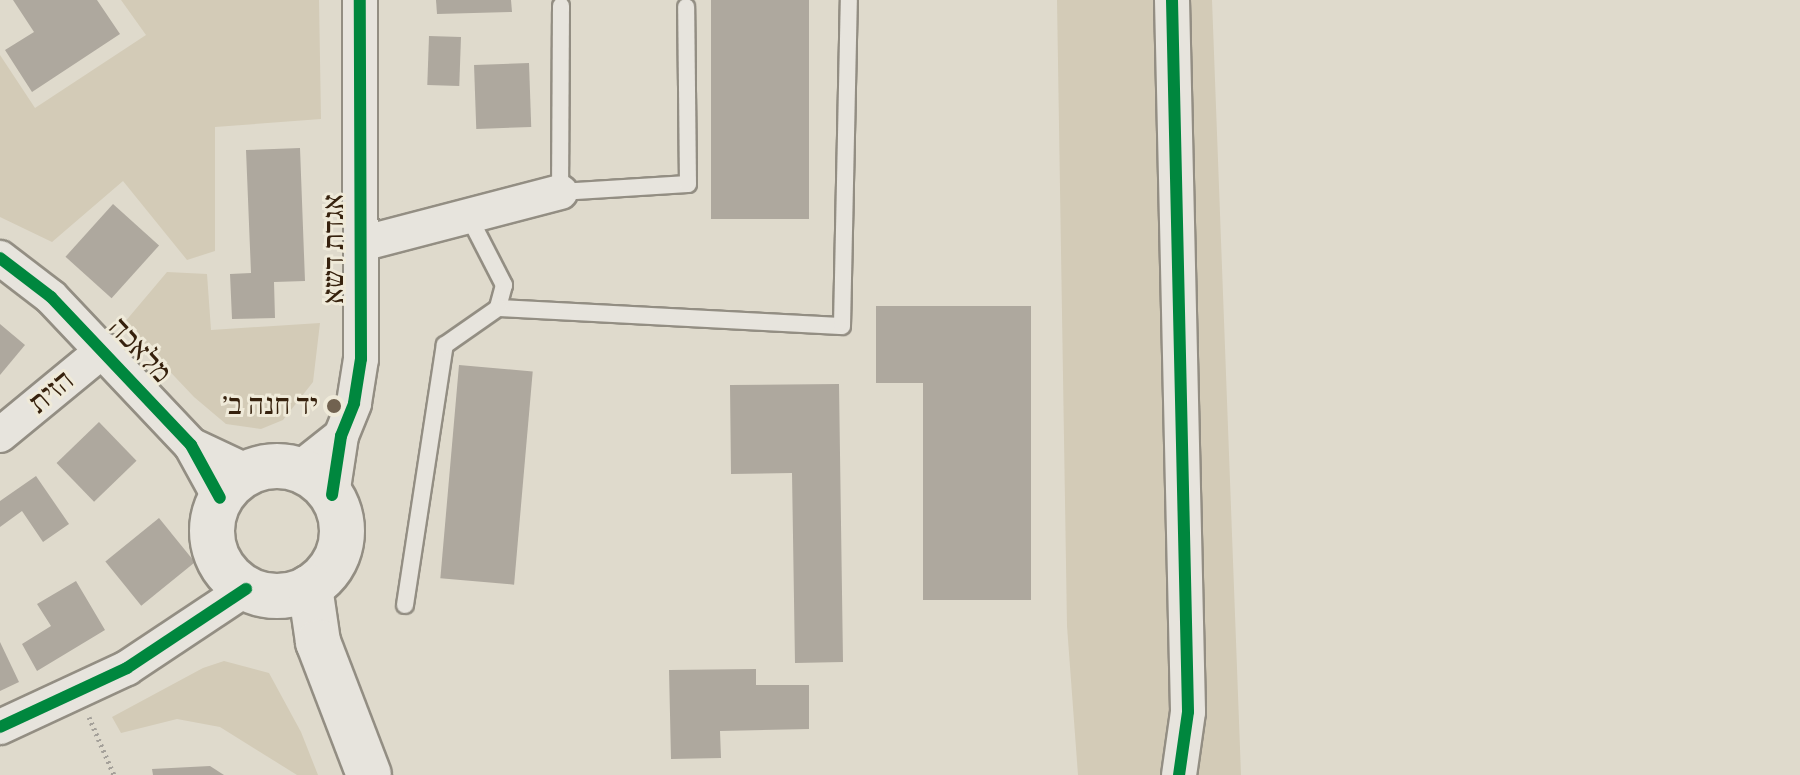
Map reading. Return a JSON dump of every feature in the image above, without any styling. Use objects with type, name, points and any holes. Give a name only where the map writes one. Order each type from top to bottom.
[{"type":"street","name":"אגדת דשא","points":[[315,482],[341,436],[354,403],[361,359],[360,0]]},
{"type":"street","points":[[1172,0],[1188,712],[1179,775]]},
{"type":"street","points":[[361,244],[560,192]]},
{"type":"street","name":"מלאכה","points":[[0,258],[51,297],[191,445],[234,485]]},
{"type":"street","name":"הזית","points":[[0,435],[103,350]]},
{"type":"street","points":[[0,727],[77,693],[149,655],[203,616],[266,587],[326,574],[338,556],[342,536],[340,514],[315,482],[279,465],[234,485],[214,513],[211,535],[216,557],[266,587],[318,642],[369,775]]},
{"type":"lane","points":[[405,605],[445,345],[498,308],[842,326],[849,0]]},
{"type":"lane","points":[[561,6],[560,192],[688,184],[686,7]]},
{"type":"lane","points":[[468,215],[504,285],[498,308]]},
{"type":"path","points":[[77,693],[114,775]]},
{"type":"shaded area","points":[[121,0],[319,0],[321,119],[215,127],[215,251],[187,260],[123,181],[52,242],[0,217],[0,55],[35,108],[146,35]]},
{"type":"shaded area","points":[[1057,0],[1212,0],[1241,775],[1078,775],[1067,626]]},
{"type":"shaded area","points":[[167,272],[207,274],[211,330],[320,323],[313,382],[283,420],[261,429],[226,424],[194,397],[124,323]]},
{"type":"shaded area","points":[[224,661],[269,673],[301,732],[318,775],[297,775],[220,727],[177,719],[121,733],[112,717],[203,668]]},
{"type":"building","points":[[13,0],[97,0],[120,34],[32,92],[5,50],[34,32]]},
{"type":"building","points":[[436,0],[511,0],[512,12],[437,14]]},
{"type":"building","points":[[711,0],[809,0],[809,219],[711,219]]},
{"type":"building","points":[[429,36],[461,37],[459,86],[427,85]]},
{"type":"building","points":[[529,63],[531,127],[476,129],[474,65]]},
{"type":"building","points":[[300,148],[305,281],[274,282],[275,318],[232,319],[230,274],[251,273],[246,150]]},
{"type":"building","points":[[113,204],[159,245],[112,298],[65,257]]},
{"type":"building","points":[[876,306],[1031,306],[1031,600],[923,600],[923,383],[876,383]]},
{"type":"building","points":[[0,324],[25,345],[0,375]]},
{"type":"building","points":[[459,365],[533,371],[514,585],[440,578]]},
{"type":"building","points":[[839,384],[843,662],[795,663],[792,473],[731,474],[730,385]]},
{"type":"building","points":[[99,422],[137,461],[94,502],[57,463]]},
{"type":"building","points":[[36,476],[69,524],[43,542],[22,511],[0,527],[0,501]]},
{"type":"building","points":[[159,518],[195,562],[141,606],[105,561]]},
{"type":"building","points":[[76,581],[105,630],[37,671],[22,644],[51,626],[37,604]]},
{"type":"building","points":[[0,642],[19,682],[0,691]]},
{"type":"building","points":[[756,669],[756,685],[809,685],[809,729],[720,731],[721,758],[671,759],[669,670]]},
{"type":"building","points":[[210,766],[224,775],[153,775],[152,769]]},
{"type":"cycle path","points":[[332,495],[341,436],[354,403],[361,359],[360,0]]},
{"type":"cycle path","points":[[1172,0],[1188,712],[1179,775]]},
{"type":"cycle path","points":[[0,258],[51,297],[191,445],[220,498]]},
{"type":"cycle path","points":[[0,727],[127,668],[246,589]]},
{"type":"place","name":"יד חנה ב׳","points":[[334,406]]}]
